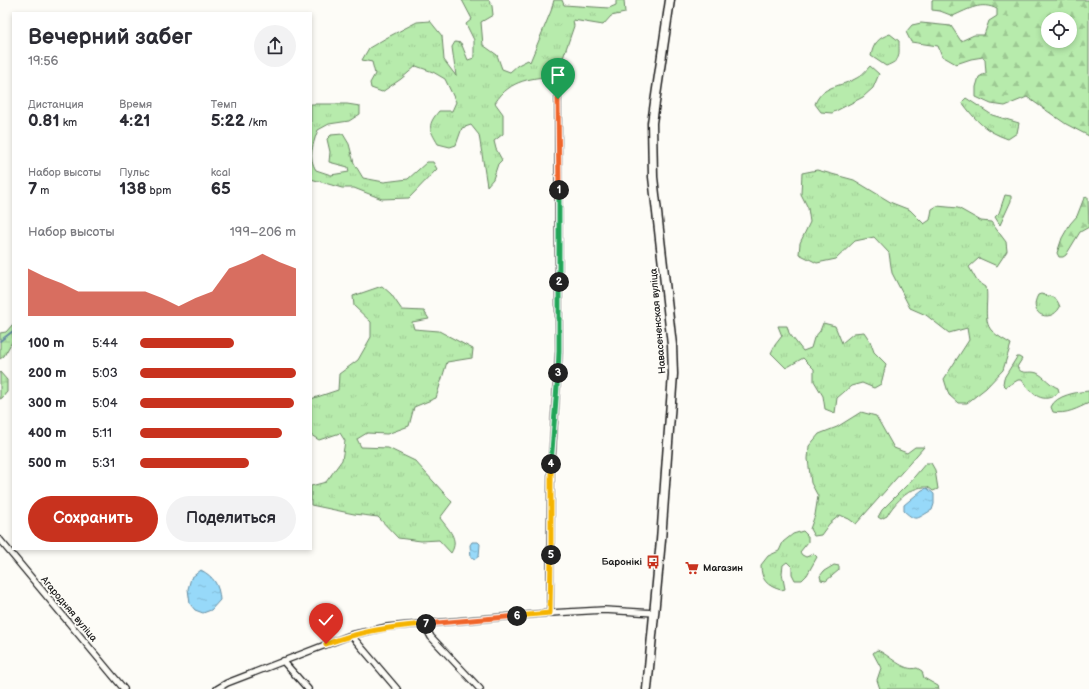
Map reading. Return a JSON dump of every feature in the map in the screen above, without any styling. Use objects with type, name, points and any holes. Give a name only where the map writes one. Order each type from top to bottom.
[{"type":"main road","name":"Навасененская вуліца","points":[[647,689],[669,446],[673,374],[672,345],[653,177],[652,122],[670,0]]},
{"type":"street","points":[[550,613],[551,471],[559,351],[558,99]]},
{"type":"street","name":"Агародняя вуліца","points":[[0,540],[124,689]]},
{"type":"street","points":[[218,689],[227,683],[351,635],[387,627],[550,613],[604,610],[655,613]]},
{"type":"street","points":[[424,624],[431,637],[480,689]]},
{"type":"street","points":[[351,635],[397,689]]},
{"type":"street","points":[[283,661],[308,689]]},
{"type":"green space","points":[[462,0],[489,0],[492,6],[493,15],[481,22],[483,45],[497,55],[502,69],[510,72],[518,65],[528,60],[530,62],[554,0],[562,0],[564,5],[609,8],[616,5],[616,0],[624,0],[625,13],[611,16],[603,25],[573,20],[574,26],[558,75],[531,79],[515,84],[501,95],[495,103],[503,114],[503,134],[494,141],[496,149],[502,160],[498,164],[493,179],[487,186],[479,135],[471,125],[462,128],[456,145],[450,147],[438,144],[431,131],[431,124],[439,111],[452,111],[456,102],[445,79],[433,72],[416,66],[401,79],[382,92],[371,88],[370,83],[375,74],[372,62],[362,60],[369,48],[386,38],[417,22],[430,21],[442,36],[444,60],[456,76],[452,47],[455,42],[461,43],[468,60],[474,58],[474,40],[466,24],[472,19]]},
{"type":"green space","points":[[932,0],[1089,0],[1089,136],[1066,124],[1027,97],[1005,106],[991,104],[976,97],[976,87],[979,77],[986,73],[985,60],[983,57],[956,64],[942,56],[938,46],[911,42],[906,32],[912,25],[921,23],[951,26],[961,41],[974,35],[984,35],[989,21],[997,16],[997,9],[980,6],[953,16],[940,11],[932,10]]},
{"type":"green space","points":[[890,34],[899,41],[899,54],[897,60],[886,66],[871,56],[873,48],[877,42],[882,37]]},
{"type":"green space","points":[[870,66],[879,74],[873,88],[863,97],[832,113],[821,112],[815,104],[818,98],[826,90],[856,79]]},
{"type":"green space","points":[[966,98],[992,115],[1019,123],[1017,133],[1008,139],[987,129],[972,115],[962,102]]},
{"type":"green space","points":[[312,104],[347,104],[360,106],[360,114],[349,121],[329,124],[318,130],[313,145],[312,155]]},
{"type":"green space","points":[[343,134],[349,144],[354,163],[363,178],[384,182],[408,179],[427,162],[433,162],[437,169],[409,198],[382,199],[354,188],[342,188],[312,179],[312,161],[316,170],[331,175],[349,172],[348,167],[329,162],[330,152],[327,139],[331,135]]},
{"type":"green space","points":[[817,170],[854,180],[892,203],[910,210],[924,224],[930,220],[932,209],[937,206],[958,208],[981,221],[991,222],[1006,242],[1007,251],[997,266],[979,258],[969,267],[977,281],[986,287],[986,316],[989,327],[996,335],[1011,344],[1003,370],[986,388],[967,403],[958,403],[949,395],[944,379],[969,340],[967,328],[949,333],[926,315],[910,308],[892,273],[889,253],[874,237],[855,241],[836,259],[817,263],[799,254],[800,243],[810,222],[808,208],[801,194],[802,173]]},
{"type":"green space","points":[[1005,195],[1011,196],[1011,201],[1000,225],[995,217],[999,213]]},
{"type":"green space","points":[[1088,197],[1089,227],[1080,232],[1066,255],[1059,257],[1057,253],[1062,238],[1070,224],[1077,216],[1084,198]]},
{"type":"green space","points":[[382,286],[391,294],[402,310],[424,311],[429,319],[412,322],[414,329],[439,331],[473,349],[472,358],[447,362],[436,398],[414,407],[409,426],[387,434],[367,433],[357,439],[361,447],[388,448],[415,461],[452,502],[440,518],[454,539],[451,553],[439,540],[421,541],[398,538],[378,517],[354,514],[312,505],[312,486],[326,482],[342,460],[345,441],[340,433],[319,440],[312,436],[312,399],[338,390],[339,374],[358,360],[371,337],[371,322],[354,306],[353,296]]},
{"type":"green space","points":[[1041,294],[1053,297],[1057,300],[1060,307],[1056,312],[1046,316],[1038,312],[1035,302],[1038,295]]},
{"type":"green space","points":[[823,323],[835,326],[842,343],[854,333],[864,332],[870,341],[874,352],[886,364],[881,384],[874,388],[862,383],[851,386],[837,398],[835,413],[825,409],[823,396],[814,381],[814,369],[803,358],[786,368],[771,353],[782,336],[778,326],[787,326],[789,333],[803,351],[811,348],[814,338],[820,331]]},
{"type":"green space","points":[[12,325],[12,342],[4,356],[0,359],[0,333],[6,332]]},
{"type":"green space","points":[[1017,357],[1022,359],[1017,367],[1019,370],[1023,372],[1037,373],[1058,388],[1059,392],[1048,398],[1043,398],[1029,390],[1022,380],[1018,380],[1006,387],[1003,384],[1004,378]]},
{"type":"green space","points":[[0,372],[7,380],[7,392],[0,399]]},
{"type":"green space","points":[[1089,391],[1089,403],[1063,413],[1053,412],[1051,407],[1062,397],[1073,393]]},
{"type":"green space","points":[[861,412],[876,416],[894,448],[907,453],[915,447],[924,447],[856,524],[840,515],[829,524],[821,535],[814,536],[810,529],[815,515],[818,496],[811,483],[808,459],[809,446],[819,434],[837,427]]},
{"type":"green space","points":[[926,463],[931,463],[935,470],[938,489],[933,491],[926,487],[913,490],[900,499],[887,516],[881,519],[878,517],[882,510],[909,483]]},
{"type":"green space","points":[[803,531],[808,536],[808,542],[800,552],[806,557],[814,554],[817,557],[807,575],[802,580],[795,580],[792,574],[792,567],[787,562],[783,565],[782,573],[785,589],[781,590],[772,587],[766,582],[762,575],[761,565],[768,556],[779,551],[783,542],[793,534]]},
{"type":"green space","points":[[834,565],[839,566],[839,570],[826,581],[821,580],[820,576],[824,571]]},
{"type":"green space","points":[[877,650],[907,668],[917,668],[922,671],[924,678],[938,686],[939,689],[880,689],[877,680],[881,668],[873,653]]},
{"type":"water","points":[[927,488],[934,494],[934,504],[932,510],[920,517],[912,517],[904,511],[904,505],[922,490]]},
{"type":"water","points":[[472,542],[478,542],[480,544],[479,556],[475,559],[471,557],[470,545]]},
{"type":"water","points":[[201,570],[215,582],[220,600],[211,610],[203,613],[195,610],[190,604],[188,589],[191,578]]},
{"type":"waterway","points":[[0,341],[12,332]]},
{"type":"place","name":"Баронікі","points":[[653,562]]},
{"type":"place","name":"Магазин","points":[[692,568]]},
{"type":"route","points":[[326,644],[351,635],[387,627],[550,613],[551,471],[559,351],[558,99]]}]
